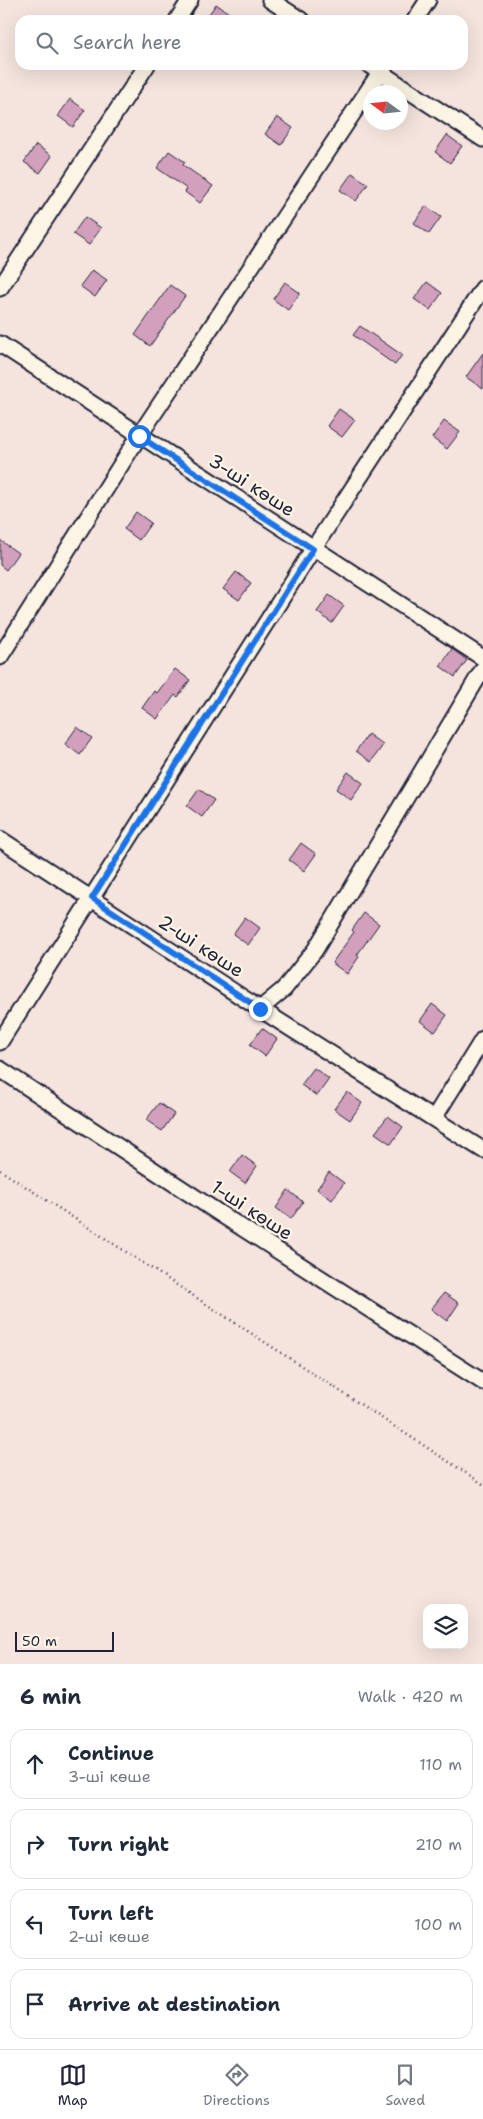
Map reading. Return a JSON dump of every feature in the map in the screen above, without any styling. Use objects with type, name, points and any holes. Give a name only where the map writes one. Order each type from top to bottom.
[{"type":"lane","points":[[180,15],[190,0]]},
{"type":"lane","points":[[270,0],[292,15]]},
{"type":"lane","points":[[418,15],[428,0]]},
{"type":"lane","points":[[0,288],[144,70]]},
{"type":"lane","points":[[0,657],[139,436],[376,70]]},
{"type":"lane","points":[[382,70],[483,139]]},
{"type":"lane","points":[[0,1042],[313,549],[483,288]]},
{"type":"lane","name":"3-ші көше","points":[[0,344],[483,658]]},
{"type":"lane","points":[[260,1009],[284,989],[315,950],[483,669]]},
{"type":"lane","name":"2-ші көше","points":[[0,839],[260,1009],[483,1150]]},
{"type":"lane","points":[[434,1118],[483,1039]]},
{"type":"lane","name":"1-ші көше","points":[[0,1069],[219,1213],[483,1382]]},
{"type":"path","points":[[0,1170],[483,1484]]},
{"type":"building","points":[[216,4],[232,15],[208,15]]},
{"type":"building","points":[[70,99],[85,110],[73,127],[58,116]]},
{"type":"building","points":[[277,117],[293,128],[281,145],[265,134]]},
{"type":"building","points":[[447,135],[462,146],[450,163],[435,152]]},
{"type":"building","points":[[36,145],[52,156],[40,173],[24,162]]},
{"type":"building","points":[[169,151],[185,162],[183,165],[213,186],[200,203],[185,192],[187,189],[157,168]]},
{"type":"building","points":[[352,173],[368,184],[356,201],[340,190]]},
{"type":"building","points":[[426,206],[441,217],[429,234],[414,223]]},
{"type":"building","points":[[85,217],[101,228],[89,245],[73,234]]},
{"type":"building","points":[[92,270],[107,280],[95,297],[80,286]]},
{"type":"building","points":[[285,282],[300,293],[288,310],[273,299]]},
{"type":"building","points":[[427,282],[442,293],[430,310],[414,299]]},
{"type":"building","points":[[170,285],[185,296],[150,346],[135,335]]},
{"type":"building","points":[[360,326],[402,355],[395,365],[353,335]]},
{"type":"building","points":[[483,353],[483,389],[466,377]]},
{"type":"building","points":[[339,409],[355,420],[342,437],[327,426]]},
{"type":"building","points":[[444,421],[460,432],[447,449],[432,438]]},
{"type":"building","points":[[136,512],[151,523],[139,540],[124,529]]},
{"type":"building","points":[[0,540],[18,553],[6,570],[0,565]]},
{"type":"building","points":[[236,572],[251,583],[239,600],[223,589]]},
{"type":"building","points":[[329,595],[344,606],[332,623],[317,612]]},
{"type":"building","points":[[452,649],[467,660],[455,677],[440,666]]},
{"type":"building","points":[[175,669],[190,680],[178,697],[175,695],[157,719],[142,708],[154,691],[157,693]]},
{"type":"building","points":[[77,727],[92,738],[80,755],[65,744]]},
{"type":"building","points":[[368,734],[383,745],[371,762],[356,751]]},
{"type":"building","points":[[348,772],[363,783],[351,800],[336,789]]},
{"type":"building","points":[[199,789],[214,800],[202,817],[187,806]]},
{"type":"building","points":[[301,843],[316,854],[304,871],[289,860]]},
{"type":"building","points":[[364,913],[379,924],[357,955],[359,957],[347,974],[332,963],[354,932],[352,930]]},
{"type":"building","points":[[245,917],[260,928],[248,945],[233,934]]},
{"type":"building","points":[[432,1004],[447,1015],[435,1032],[420,1021]]},
{"type":"building","points":[[262,1028],[277,1039],[265,1056],[250,1045]]},
{"type":"building","points":[[314,1068],[329,1079],[317,1096],[301,1085]]},
{"type":"building","points":[[347,1092],[362,1103],[350,1120],[334,1109]]},
{"type":"building","points":[[159,1103],[174,1114],[162,1131],[146,1120]]},
{"type":"building","points":[[388,1116],[403,1127],[391,1144],[375,1133]]},
{"type":"building","points":[[242,1155],[257,1166],[245,1183],[230,1172]]},
{"type":"building","points":[[329,1172],[344,1183],[332,1200],[317,1189]]},
{"type":"building","points":[[288,1190],[303,1202],[291,1219],[276,1208]]},
{"type":"building","points":[[444,1293],[459,1303],[447,1321],[431,1309]]},
{"type":"route","points":[[139,436],[313,549],[92,898],[260,1009]]}]
